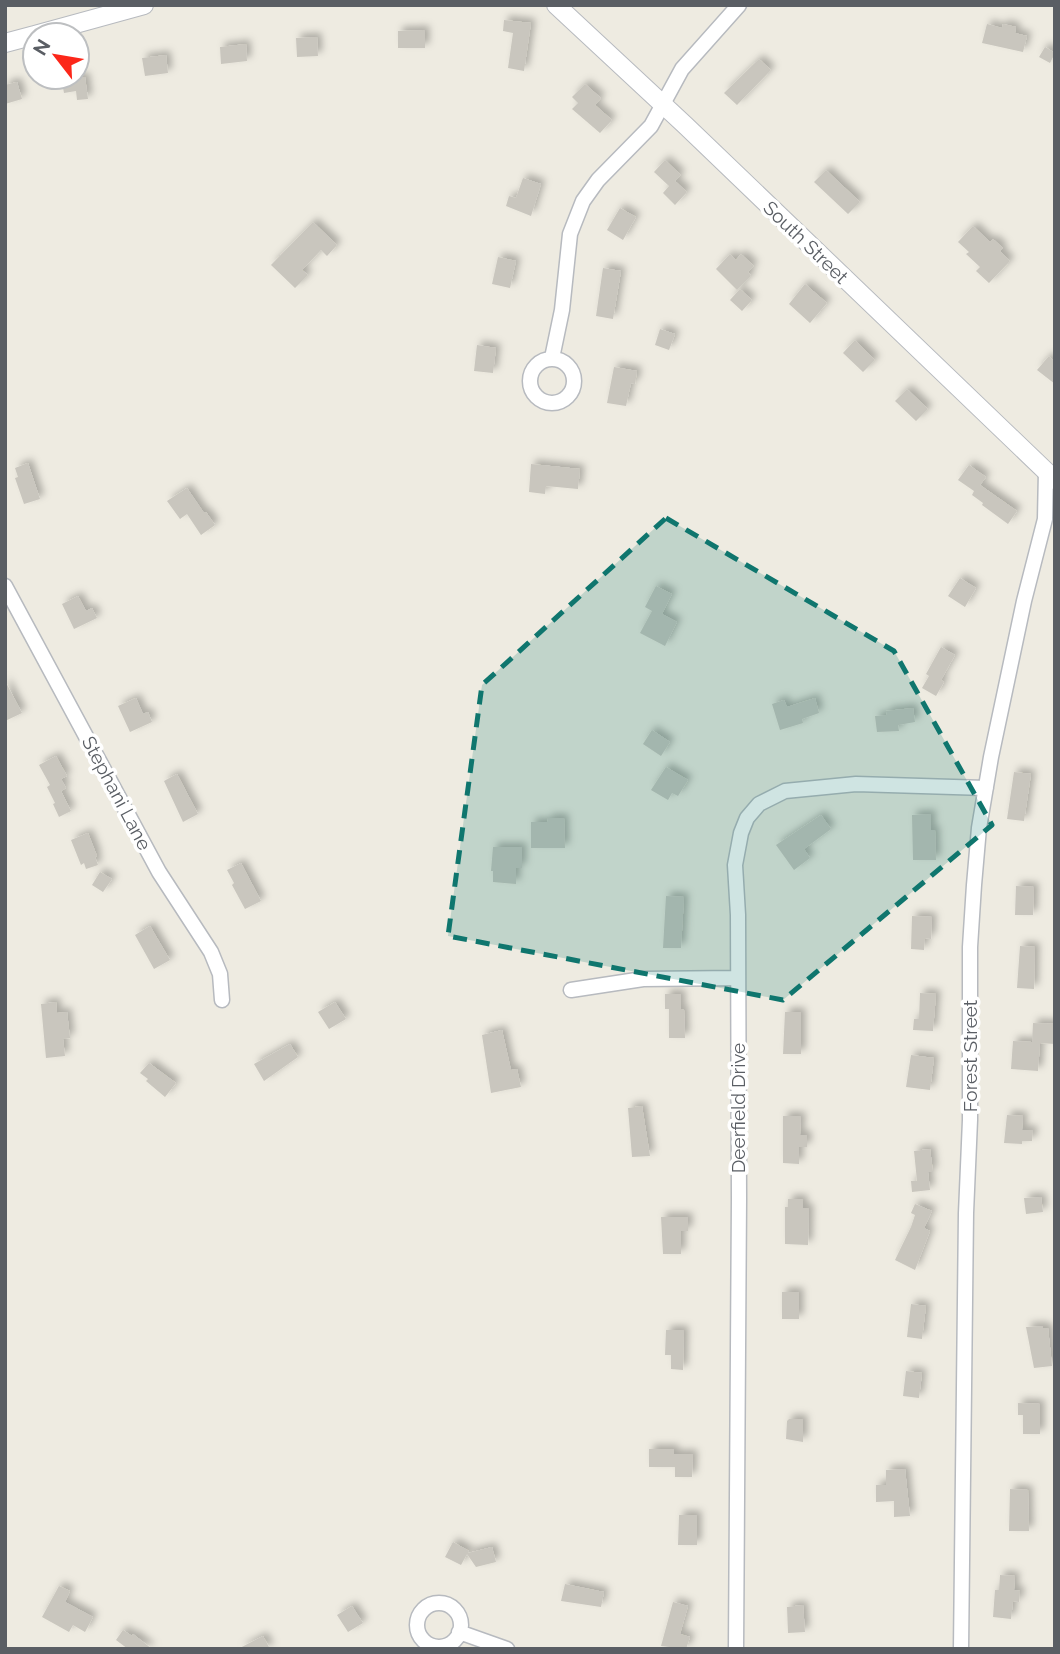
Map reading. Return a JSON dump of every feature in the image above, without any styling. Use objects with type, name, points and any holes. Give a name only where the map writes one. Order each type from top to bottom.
[{"type":"street","points":[[86,21],[144,5]]},
{"type":"street","name":"South Street","points":[[556,5],[1050,475]]},
{"type":"street","points":[[552,358],[562,310],[570,234],[577,212],[598,180],[651,126],[682,69],[739,5]]},
{"type":"street","name":"Forest Street","points":[[961,1649],[970,947],[977,847],[985,788],[1024,601],[1045,519],[1050,475]]},
{"type":"street","name":"Stephani Lane","points":[[5,586],[159,872],[211,952],[220,974],[222,1000]]},
{"type":"street","name":"Deerfield Drive","points":[[736,1649],[739,1199],[736,855],[744,825],[759,804],[785,791],[848,784],[985,788]]},
{"type":"street","points":[[572,990],[643,979],[737,978]]},
{"type":"street","points":[[459,1632],[507,1649]]},
{"type":"highlighted area","points":[[666,518],[894,651],[992,825],[783,1000],[448,936],[482,685]]},
{"type":"building","points":[[504,20],[531,23],[524,71],[508,68],[513,33],[503,31]]},
{"type":"building","points":[[987,24],[1002,28],[1003,24],[1016,27],[1015,33],[1027,36],[1023,52],[982,43]]},
{"type":"building","points":[[425,30],[425,48],[398,48],[398,31]]},
{"type":"building","points":[[317,37],[318,56],[297,57],[296,38]]},
{"type":"building","points":[[246,44],[247,61],[221,64],[220,47]]},
{"type":"building","points":[[1045,47],[1055,53],[1050,63],[1039,57]]},
{"type":"building","points":[[166,55],[168,73],[145,76],[142,58]]},
{"type":"building","points":[[759,59],[771,70],[737,105],[724,93]]},
{"type":"building","points":[[17,82],[22,99],[5,104],[5,85]]},
{"type":"building","points":[[585,84],[601,98],[595,105],[612,120],[600,133],[572,109],[578,103],[572,97]]},
{"type":"building","points":[[76,91],[87,91],[88,99],[77,100]]},
{"type":"building","points":[[665,160],[681,175],[675,181],[687,192],[675,205],[663,193],[669,186],[654,172]]},
{"type":"building","points":[[826,170],[860,202],[848,214],[814,182]]},
{"type":"building","points":[[523,178],[541,184],[531,216],[506,206],[509,196],[516,198]]},
{"type":"building","points":[[620,208],[636,217],[623,240],[607,230]]},
{"type":"building","points":[[313,222],[337,245],[327,256],[321,250],[302,270],[308,275],[295,288],[271,265]]},
{"type":"building","points":[[973,226],[990,242],[993,239],[1003,248],[1000,251],[1010,261],[989,283],[976,271],[980,267],[958,242]]},
{"type":"building","points":[[730,254],[736,260],[741,254],[754,266],[748,272],[751,276],[737,290],[716,269]]},
{"type":"building","points":[[498,257],[516,261],[510,288],[492,284]]},
{"type":"building","points":[[603,268],[621,271],[613,319],[596,316]]},
{"type":"building","points":[[805,284],[827,303],[810,323],[789,304]]},
{"type":"building","points":[[740,289],[752,300],[742,311],[730,300]]},
{"type":"building","points":[[660,329],[675,334],[669,350],[655,345]]},
{"type":"building","points":[[855,340],[875,360],[863,372],[843,353]]},
{"type":"building","points":[[477,345],[496,348],[493,373],[474,371]]},
{"type":"building","points":[[1049,356],[1055,362],[1055,384],[1037,370]]},
{"type":"building","points":[[614,367],[637,371],[635,384],[631,383],[626,406],[607,403]]},
{"type":"building","points":[[907,389],[928,409],[916,421],[895,401]]},
{"type":"building","points":[[28,463],[40,499],[24,504],[15,478],[18,477],[15,468]]},
{"type":"building","points":[[531,464],[580,469],[578,489],[546,486],[545,494],[529,492]]},
{"type":"building","points":[[969,465],[986,477],[980,485],[1017,511],[1008,524],[982,505],[983,503],[972,495],[974,491],[958,480]]},
{"type":"building","points":[[187,488],[215,525],[201,535],[187,514],[180,519],[167,501]]},
{"type":"building","points":[[960,578],[976,588],[965,607],[948,596]]},
{"type":"building","points":[[656,586],[672,594],[662,614],[677,622],[665,646],[640,633],[652,611],[645,607]]},
{"type":"building","points":[[78,596],[86,611],[92,608],[97,618],[74,629],[62,604]]},
{"type":"building","points":[[941,647],[955,655],[941,680],[944,682],[936,696],[922,688],[929,676],[926,674]]},
{"type":"building","points":[[5,681],[22,713],[5,721]]},
{"type":"building","points":[[136,698],[143,714],[148,712],[152,722],[130,732],[118,706]]},
{"type":"building","points":[[815,698],[819,713],[802,719],[803,723],[780,730],[772,704],[784,700],[787,707]]},
{"type":"building","points":[[913,708],[915,722],[898,725],[899,731],[877,732],[875,716],[887,715],[886,711]]},
{"type":"building","points":[[652,730],[670,742],[661,756],[643,744]]},
{"type":"building","points":[[56,756],[67,776],[61,779],[66,788],[61,791],[71,811],[59,817],[47,787],[50,785],[39,765]]},
{"type":"building","points":[[666,767],[688,780],[678,796],[672,793],[668,800],[651,790]]},
{"type":"building","points":[[1014,772],[1031,774],[1024,821],[1007,819]]},
{"type":"building","points":[[177,774],[198,814],[183,822],[164,781]]},
{"type":"building","points":[[931,814],[931,830],[935,830],[936,860],[913,860],[912,815]]},
{"type":"building","points":[[821,815],[831,829],[804,849],[810,858],[794,870],[776,845]]},
{"type":"building","points":[[547,818],[564,818],[565,848],[531,848],[531,822],[548,822]]},
{"type":"building","points":[[88,833],[98,865],[86,869],[84,863],[81,865],[71,840]]},
{"type":"building","points":[[493,847],[522,847],[522,868],[516,868],[516,884],[493,882]]},
{"type":"building","points":[[241,863],[261,901],[245,909],[227,870]]},
{"type":"building","points":[[100,872],[112,879],[103,892],[92,885]]},
{"type":"building","points":[[1016,886],[1034,887],[1033,915],[1015,915]]},
{"type":"building","points":[[666,896],[684,897],[681,948],[663,948]]},
{"type":"building","points":[[912,916],[932,917],[931,939],[925,938],[924,950],[911,949]]},
{"type":"building","points":[[150,926],[170,960],[154,969],[135,935]]},
{"type":"building","points":[[1020,946],[1035,947],[1034,989],[1017,988]]},
{"type":"building","points":[[920,993],[936,994],[933,1031],[913,1030],[914,1019],[919,1019]]},
{"type":"building","points":[[665,994],[681,994],[685,1038],[669,1038],[669,1009],[665,1009]]},
{"type":"building","points":[[56,1002],[57,1013],[67,1012],[70,1038],[63,1039],[65,1056],[46,1058],[41,1004]]},
{"type":"building","points":[[335,1002],[346,1019],[329,1029],[318,1012]]},
{"type":"building","points":[[785,1012],[801,1012],[801,1054],[783,1054]]},
{"type":"building","points":[[1033,1023],[1055,1024],[1055,1044],[1040,1043],[1038,1071],[1011,1069],[1013,1041],[1032,1042]]},
{"type":"building","points":[[502,1030],[511,1070],[517,1069],[521,1087],[491,1093],[482,1035]]},
{"type":"building","points":[[290,1044],[298,1057],[264,1081],[254,1064]]},
{"type":"building","points":[[911,1055],[934,1058],[930,1090],[906,1087]]},
{"type":"building","points":[[149,1063],[176,1083],[165,1097],[140,1073]]},
{"type":"building","points":[[642,1106],[650,1156],[632,1157],[628,1108]]},
{"type":"building","points":[[1007,1115],[1023,1116],[1022,1130],[1033,1130],[1032,1141],[1022,1141],[1022,1144],[1004,1143]]},
{"type":"building","points":[[783,1116],[801,1116],[800,1135],[807,1135],[807,1147],[799,1147],[799,1164],[783,1163]]},
{"type":"building","points":[[930,1149],[933,1172],[928,1172],[930,1190],[912,1192],[911,1181],[917,1181],[914,1151]]},
{"type":"building","points":[[1041,1197],[1043,1212],[1026,1214],[1024,1198]]},
{"type":"building","points":[[788,1199],[803,1199],[803,1208],[809,1208],[808,1245],[785,1244],[785,1207],[788,1207]]},
{"type":"building","points":[[915,1204],[932,1211],[924,1228],[930,1231],[915,1270],[895,1260],[911,1227],[915,1215],[911,1213]]},
{"type":"building","points":[[661,1217],[688,1217],[688,1231],[681,1231],[681,1254],[663,1254]]},
{"type":"building","points":[[782,1292],[799,1292],[799,1319],[782,1319]]},
{"type":"building","points":[[911,1304],[926,1306],[922,1339],[907,1337]]},
{"type":"building","points":[[1026,1327],[1048,1328],[1052,1366],[1034,1368]]},
{"type":"building","points":[[666,1330],[684,1330],[683,1370],[671,1369],[671,1355],[665,1355]]},
{"type":"building","points":[[906,1371],[922,1373],[919,1398],[903,1396]]},
{"type":"building","points":[[1018,1403],[1040,1404],[1040,1434],[1023,1434],[1023,1415],[1018,1415]]},
{"type":"building","points":[[789,1419],[803,1419],[803,1442],[786,1439]]},
{"type":"building","points":[[649,1449],[674,1449],[674,1454],[693,1454],[692,1477],[675,1477],[675,1467],[649,1467]]},
{"type":"building","points":[[905,1469],[910,1516],[894,1517],[894,1501],[876,1502],[876,1485],[886,1485],[886,1470]]},
{"type":"building","points":[[1010,1489],[1028,1490],[1029,1531],[1009,1531]]},
{"type":"building","points":[[679,1515],[697,1515],[697,1545],[678,1545]]},
{"type":"building","points":[[453,1542],[469,1551],[468,1553],[492,1547],[496,1562],[476,1567],[467,1554],[461,1565],[445,1557]]},
{"type":"building","points":[[1000,1575],[1015,1576],[1014,1590],[1020,1591],[1019,1602],[1013,1601],[1011,1619],[993,1617],[995,1590],[999,1590]]},
{"type":"building","points":[[565,1584],[604,1592],[601,1607],[561,1601]]},
{"type":"building","points":[[59,1586],[70,1591],[65,1602],[93,1617],[85,1632],[73,1625],[69,1632],[42,1617]]},
{"type":"building","points":[[673,1602],[688,1606],[680,1634],[690,1637],[686,1649],[661,1646]]},
{"type":"building","points":[[803,1605],[805,1632],[788,1633],[787,1607]]},
{"type":"building","points":[[352,1606],[363,1623],[348,1632],[337,1615]]},
{"type":"building","points":[[123,1630],[132,1636],[133,1634],[152,1649],[128,1649],[116,1640]]},
{"type":"building","points":[[263,1636],[270,1649],[238,1649]]}]
